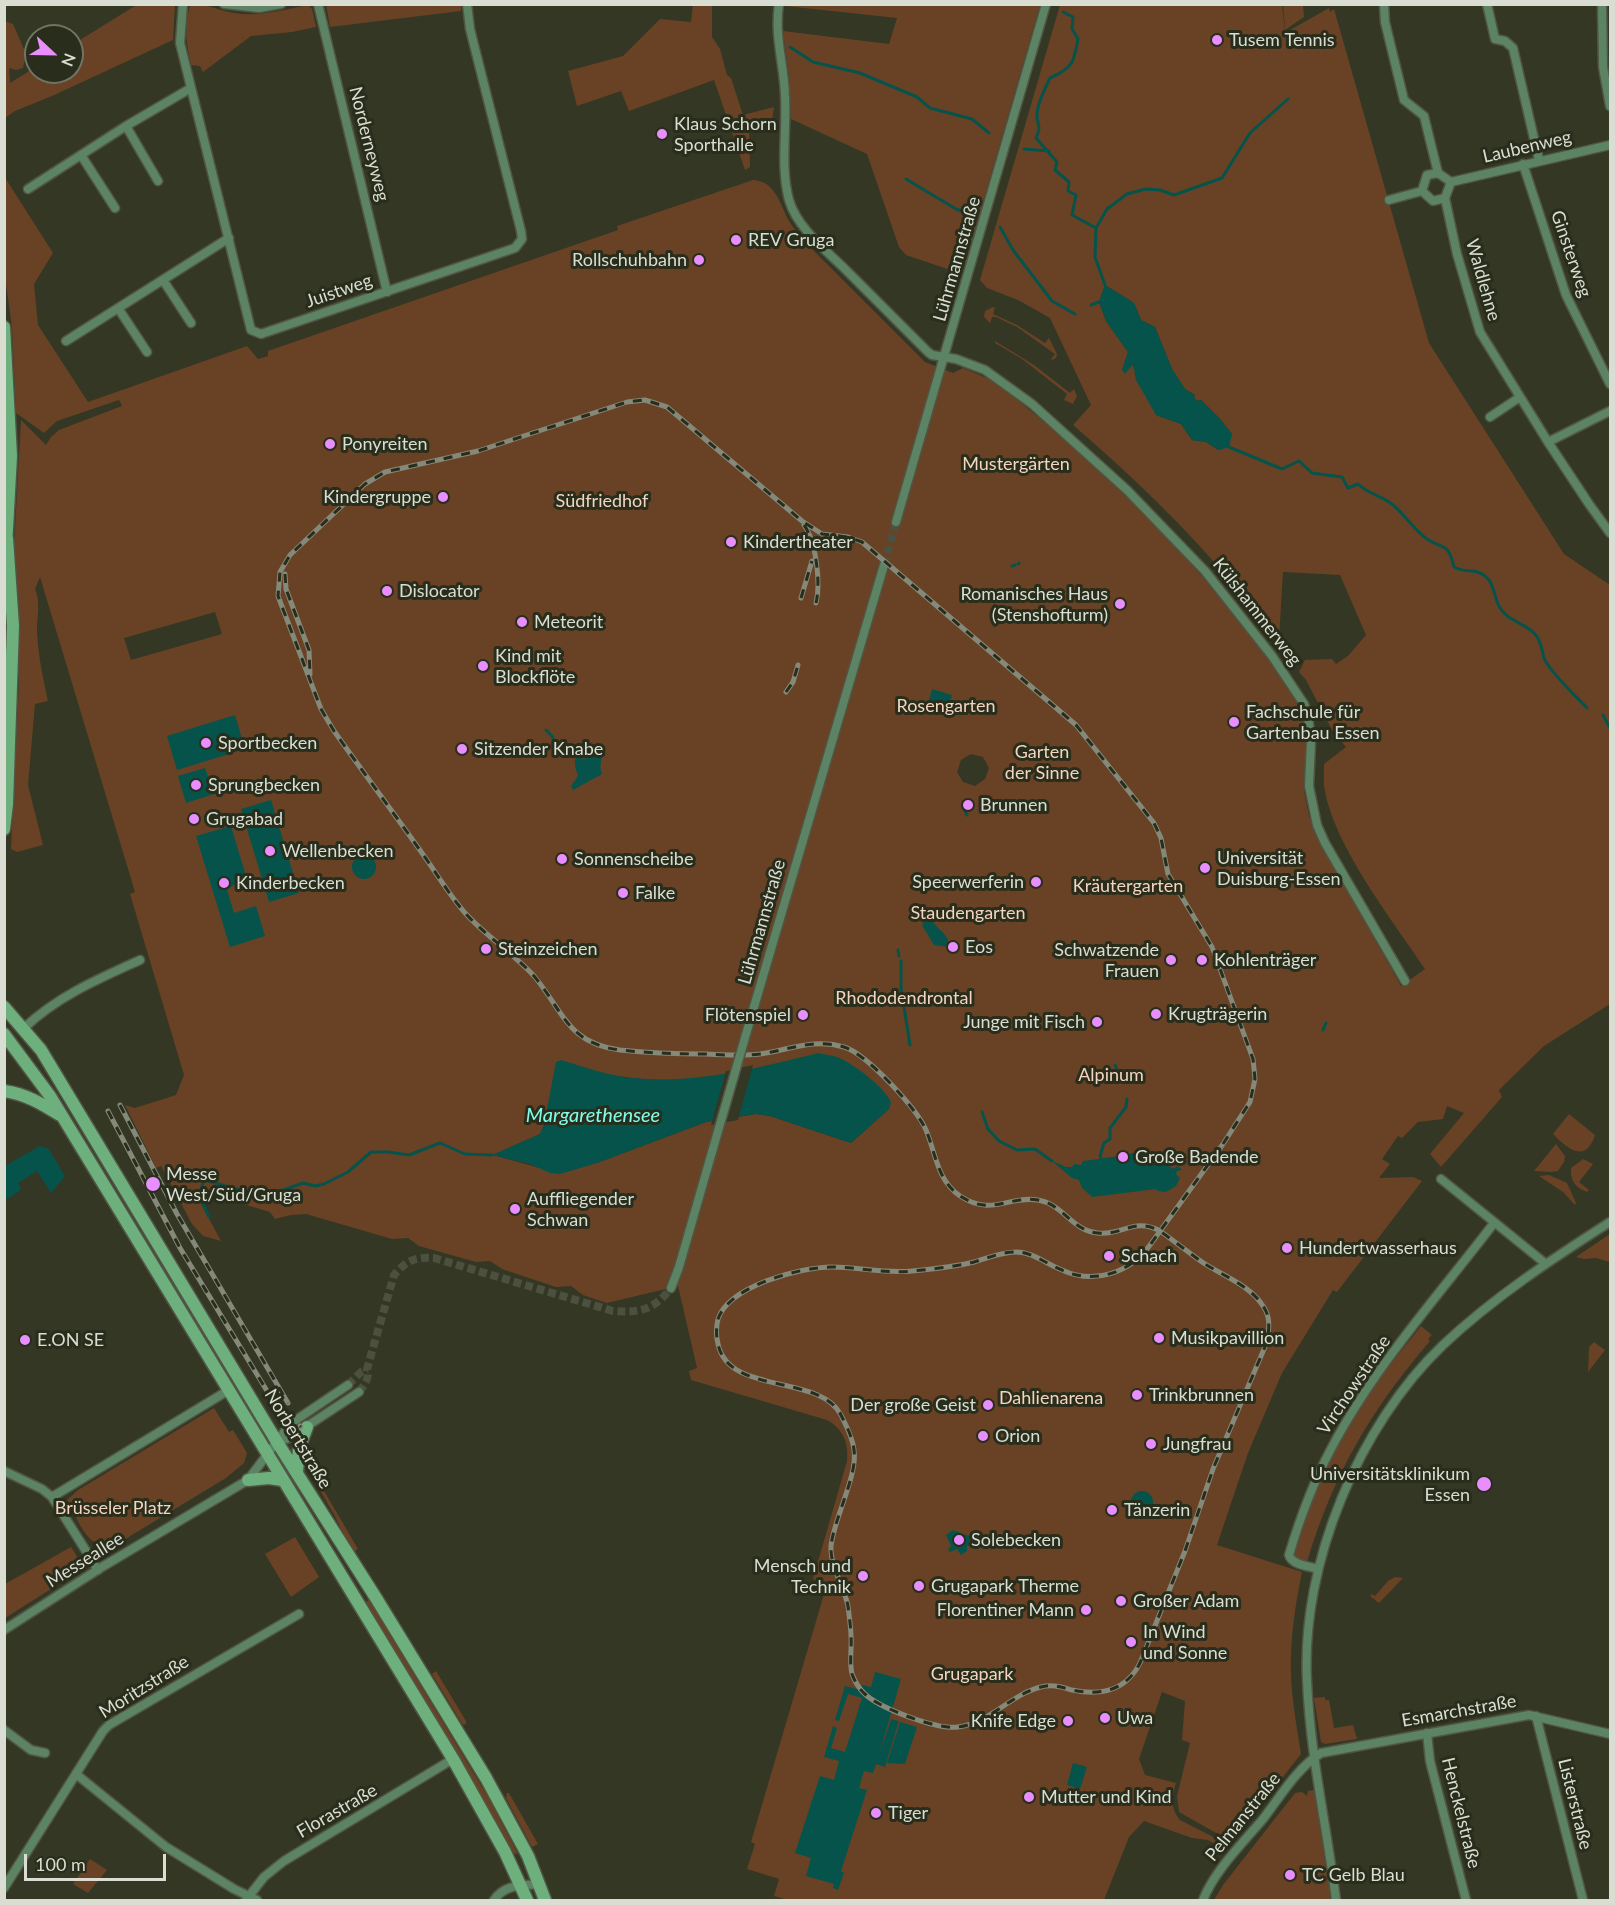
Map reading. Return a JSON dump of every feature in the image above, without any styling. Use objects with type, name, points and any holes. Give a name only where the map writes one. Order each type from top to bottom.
[{"type":"main road","points":[[4,327],[11,456],[4,563]]},
{"type":"main road","points":[[4,829],[13,626],[7,538]]},
{"type":"main road","name":"Norbertstraße","points":[[4,1007],[41,1050],[277,1442],[486,1778],[524,1847],[545,1900]]},
{"type":"main road","points":[[6,1041],[24,1028]]},
{"type":"main road","name":"Norbertstraße","points":[[6,1041],[42,1084],[229,1389],[453,1759],[489,1821],[527,1900]]},
{"type":"main road","points":[[4,1091],[18,1093],[36,1100],[61,1115]]},
{"type":"main road","points":[[297,1472],[299,1448],[307,1427]]},
{"type":"main road","points":[[248,1480],[269,1478],[282,1480]]},
{"type":"street","name":"Juistweg","points":[[183,4],[180,43],[251,330],[261,334],[515,248],[522,239],[470,29],[467,4]]},
{"type":"street","points":[[224,4],[259,8],[281,4]]},
{"type":"street","name":"Norderneyweg","points":[[318,4],[387,292]]},
{"type":"street","name":"Külshammerweg","points":[[779,4],[777,34],[785,95],[784,166],[790,204],[798,219],[927,352],[973,365],[995,376],[1032,404],[1127,490],[1205,571],[1300,695],[1308,715],[1311,742],[1309,786],[1321,836],[1405,981]]},
{"type":"street","name":"Lührmannstraße","points":[[896,522],[1046,4]]},
{"type":"street","points":[[1384,4],[1385,22],[1404,100],[1424,116],[1438,173],[1451,182],[1445,198],[1433,201],[1422,191]]},
{"type":"street","points":[[1487,4],[1495,39],[1505,41],[1513,48],[1539,160]]},
{"type":"street","points":[[1602,4],[1611,106]]},
{"type":"street","points":[[28,189],[126,126],[191,88]]},
{"type":"street","points":[[126,126],[158,181]]},
{"type":"street","name":"Laubenweg","points":[[1451,182],[1611,145]]},
{"type":"street","points":[[81,155],[115,208]]},
{"type":"street","name":"Ginsterweg","points":[[1524,164],[1566,296],[1611,384]]},
{"type":"street","points":[[1422,191],[1427,175],[1438,173]]},
{"type":"street","points":[[1389,200],[1422,191]]},
{"type":"street","name":"Waldlehne","points":[[1445,198],[1457,254],[1480,332],[1548,442],[1610,530]]},
{"type":"street","points":[[66,341],[229,238]]},
{"type":"street","points":[[163,280],[190,323]]},
{"type":"street","points":[[118,308],[147,352]]},
{"type":"street","points":[[1490,417],[1520,397]]},
{"type":"street","points":[[1548,442],[1611,411]]},
{"type":"street","name":"Lührmannstraße","points":[[671,1288],[884,566]]},
{"type":"street","points":[[24,1028],[40,1013],[77,990],[140,960]]},
{"type":"street","points":[[1441,1179],[1546,1264]]},
{"type":"street","points":[[1336,1900],[1314,1757],[1307,1679],[1310,1606],[1325,1541],[1358,1464],[1381,1422],[1405,1388],[1465,1325],[1517,1283],[1611,1222]]},
{"type":"street","name":"Virchowstraße","points":[[1318,1569],[1294,1562],[1289,1555],[1314,1485],[1331,1449],[1352,1412],[1397,1349],[1494,1223]]},
{"type":"street","points":[[268,1454],[290,1424],[348,1385]]},
{"type":"street","points":[[52,1497],[229,1389]]},
{"type":"street","points":[[277,1442],[289,1438],[359,1392]]},
{"type":"street","name":"Messeallee","points":[[4,1630],[248,1480],[268,1454]]},
{"type":"street","points":[[4,1472],[42,1489],[52,1497],[99,1570]]},
{"type":"street","name":"Moritzstraße","points":[[4,1888],[109,1725],[300,1614]]},
{"type":"street","name":"Esmarchstraße","points":[[1314,1757],[1321,1753],[1529,1715],[1611,1734]]},
{"type":"street","name":"Listerstraße","points":[[1536,1716],[1583,1900]]},
{"type":"street","points":[[4,1730],[31,1750],[45,1753]]},
{"type":"street","name":"Henckelstraße","points":[[1427,1733],[1430,1761],[1466,1900]]},
{"type":"street","name":"Pelmanstraße","points":[[1203,1900],[1211,1884],[1314,1757]]},
{"type":"street","name":"Florastraße","points":[[251,1899],[264,1878],[284,1861],[453,1759]]},
{"type":"street","points":[[76,1774],[166,1847],[251,1899]]},
{"type":"street","points":[[494,1900],[503,1890],[539,1884]]},
{"type":"green space","points":[[138,4],[175,5],[173,40],[84,81],[84,38]]},
{"type":"green space","points":[[193,4],[234,13],[253,14],[308,5],[312,9],[316,27],[251,36],[203,72],[200,66],[191,65],[187,43],[187,21],[190,6]]},
{"type":"green space","points":[[326,4],[461,4],[461,11],[330,27]]},
{"type":"green space","points":[[693,5],[712,5],[712,37],[720,49],[727,75],[731,78],[743,115],[774,107],[771,129],[749,129],[750,167],[745,170],[714,80],[629,111],[621,91],[577,106],[568,71],[623,56],[660,19],[691,22]]},
{"type":"green space","points":[[785,5],[1040,5],[962,274],[906,255],[899,247],[867,154],[791,119],[789,77],[783,31],[889,44],[897,18]]},
{"type":"green space","points":[[1060,5],[1282,5],[1285,33],[1329,8],[1330,12],[1334,9],[1429,343],[1564,554],[1610,585],[1610,1004],[1544,1046],[1499,1090],[1502,1097],[1441,1167],[1430,1154],[1464,1113],[1447,1106],[1443,1119],[1418,1122],[1402,1138],[1398,1136],[1382,1159],[1390,1164],[1379,1178],[1413,1177],[1422,1181],[1337,1292],[1333,1290],[1282,1373],[1248,1453],[1217,1545],[1302,1572],[1291,1649],[1292,1695],[1301,1754],[1232,1842],[1179,1812],[1177,1796],[1190,1743],[1182,1740],[1185,1701],[1162,1692],[1139,1759],[1145,1775],[1176,1783],[1173,1802],[1177,1816],[1180,1820],[1221,1841],[1218,1846],[1208,1840],[1192,1838],[1144,1821],[1129,1837],[1104,1900],[788,1900],[774,1896],[779,1879],[747,1869],[755,1844],[751,1842],[827,1584],[813,1579],[847,1461],[846,1442],[841,1432],[827,1420],[691,1380],[689,1371],[697,1368],[678,1286],[607,1303],[583,1295],[571,1286],[556,1287],[502,1269],[490,1261],[476,1262],[419,1246],[408,1238],[392,1239],[306,1214],[275,1219],[270,1212],[193,1189],[221,1241],[203,1236],[192,1224],[161,1166],[156,1168],[125,1105],[135,1108],[176,1095],[184,1075],[130,894],[135,892],[40,577],[35,589],[38,604],[37,631],[48,701],[35,704],[28,785],[43,845],[17,852],[11,849],[19,683],[14,546],[21,420],[46,445],[59,430],[122,406],[119,400],[57,421],[44,433],[16,413],[12,327],[4,270],[4,176],[53,253],[34,284],[38,325],[88,402],[247,346],[258,359],[268,356],[268,351],[618,230],[617,226],[753,180],[761,181],[772,189],[789,221],[804,241],[925,362],[953,373],[963,368],[989,379],[1008,392],[1067,441],[1129,499],[1173,543],[1208,583],[1294,695],[1307,733],[1304,791],[1309,816],[1317,837],[1401,986],[1425,969],[1367,883],[1340,836],[1325,791],[1324,764],[1346,747],[1332,730],[1306,680],[1299,672],[1305,660],[1332,659],[1336,664],[1348,656],[1366,635],[1340,575],[1283,572],[1279,639],[1282,651],[1236,588],[1179,524],[1073,425],[1091,405],[1050,318],[1018,300],[987,288],[980,280]],"holes":[[[1105,285],[1134,303],[1141,320],[1155,327],[1172,369],[1185,389],[1195,395],[1194,398],[1198,401],[1201,400],[1232,434],[1218,450],[1206,442],[1192,440],[1181,424],[1156,415],[1132,364],[1122,370],[1128,352],[1106,321],[1099,302]],[[215,612],[222,634],[131,660],[124,638]],[[971,754],[983,757],[989,768],[985,779],[975,786],[963,782],[957,772],[961,760]],[[731,1074],[889,1109],[851,1143],[770,1116],[756,1114],[706,1122],[597,1163],[540,1168],[493,1155],[540,1134],[544,1125],[619,1076],[661,1080],[690,1080]]]},
{"type":"green space","points":[[1283,5],[1303,5],[1304,17],[1285,30]]},
{"type":"green space","points":[[5,21],[13,24],[24,49],[23,68],[16,70],[9,68],[10,83],[24,74],[24,84],[78,84],[15,111],[5,118]]},
{"type":"green space","points":[[995,308],[993,314],[1017,325],[1045,343],[1049,338],[1057,354],[1056,358],[1052,360],[1055,354],[1017,327],[996,317],[992,317],[990,323],[984,317],[985,311]]},
{"type":"green space","points":[[995,341],[1034,365],[1070,393],[1074,389],[1077,396],[1073,404],[1064,400],[1067,394]]},
{"type":"green space","points":[[1569,1114],[1595,1135],[1587,1149],[1577,1151],[1571,1149],[1553,1134]]},
{"type":"green space","points":[[1556,1144],[1565,1156],[1558,1171],[1534,1171]]},
{"type":"green space","points":[[1583,1159],[1593,1164],[1579,1182],[1589,1190],[1587,1192],[1574,1183],[1571,1173],[1571,1168]]},
{"type":"green space","points":[[1549,1175],[1567,1183],[1575,1205],[1563,1192],[1539,1176]]},
{"type":"green space","points":[[1610,1234],[1610,1262],[1596,1258],[1576,1257]]},
{"type":"green space","points":[[1421,1326],[1432,1335],[1428,1339],[1430,1341],[1389,1393],[1356,1444],[1329,1500],[1307,1562],[1298,1559],[1294,1551],[1296,1539],[1320,1479],[1339,1440],[1370,1392]]},
{"type":"green space","points":[[1594,1342],[1605,1350],[1588,1372],[1589,1347]]},
{"type":"green space","name":"Brüsseler Platz","points":[[214,1408],[229,1432],[233,1430],[247,1453],[244,1463],[226,1478],[117,1544],[107,1546],[92,1540],[80,1526],[67,1500],[78,1490]]},
{"type":"green space","points":[[306,1460],[358,1549],[352,1553],[336,1518],[303,1461]]},
{"type":"green space","points":[[295,1537],[319,1577],[291,1597],[265,1554]]},
{"type":"green space","points":[[71,1547],[80,1561],[78,1572],[5,1618],[5,1584]]},
{"type":"green space","points":[[1395,1577],[1403,1578],[1379,1603],[1370,1596],[1372,1594],[1375,1596],[1388,1581]]},
{"type":"green space","points":[[369,1600],[488,1797],[518,1854],[511,1853],[364,1603]]},
{"type":"green space","points":[[436,1671],[466,1724],[463,1725],[432,1674]]},
{"type":"green space","points":[[1325,1697],[1325,1700],[1329,1700],[1334,1728],[1353,1725],[1357,1739],[1325,1744],[1321,1742],[1314,1698]]},
{"type":"green space","points":[[1314,1790],[1331,1900],[1214,1900],[1223,1885],[1295,1793],[1302,1792],[1307,1796],[1308,1791]]},
{"type":"green space","points":[[507,1793],[538,1844],[532,1847],[506,1798]]},
{"type":"green space","points":[[90,1859],[107,1870],[88,1893],[73,1884]]},
{"type":"water","points":[[1105,285],[1134,303],[1141,320],[1155,327],[1172,369],[1185,389],[1195,395],[1194,398],[1198,401],[1201,400],[1232,434],[1229,447],[1219,450],[1206,442],[1192,440],[1181,424],[1156,415],[1136,380],[1133,364],[1125,374],[1122,370],[1128,352],[1106,321],[1099,302]]},
{"type":"water","points":[[932,689],[952,695],[949,706],[929,700]]},
{"type":"water","name":"Sportbecken","points":[[235,715],[245,749],[177,770],[167,736]]},
{"type":"water","points":[[601,750],[602,774],[573,790],[571,786],[578,776],[575,765],[576,756],[578,754],[583,759]]},
{"type":"water","name":"Sprungbecken","points":[[205,768],[214,794],[186,803],[178,776]]},
{"type":"water","name":"Wellenbecken","points":[[271,800],[299,893],[269,902],[241,809]]},
{"type":"water","name":"Kinderbecken","points":[[231,826],[246,876],[227,890],[234,913],[256,906],[265,936],[230,947],[196,836]]},
{"type":"water","points":[[364,855],[372,859],[376,867],[372,875],[364,879],[356,875],[352,867],[356,859]]},
{"type":"water","points":[[929,912],[946,937],[949,947],[934,945],[922,925]]},
{"type":"water","name":"Margarethensee","points":[[819,1053],[837,1057],[853,1065],[876,1084],[891,1102],[889,1109],[851,1143],[770,1116],[756,1114],[706,1122],[597,1163],[560,1174],[492,1155],[540,1134],[544,1125],[556,1062],[561,1060],[624,1077],[681,1079],[727,1073]]},
{"type":"water","points":[[40,1146],[48,1148],[65,1176],[51,1193],[37,1171],[18,1183],[21,1190],[5,1200],[5,1166]]},
{"type":"water","points":[[1149,1151],[1155,1158],[1161,1159],[1173,1169],[1178,1166],[1182,1170],[1177,1171],[1176,1174],[1180,1178],[1176,1186],[1166,1192],[1156,1189],[1092,1197],[1082,1188],[1079,1180],[1072,1178],[1052,1161],[1072,1167],[1074,1164],[1081,1165],[1083,1161],[1099,1159],[1100,1156],[1103,1158]]},
{"type":"water","points":[[1142,1491],[1150,1494],[1153,1502],[1150,1510],[1142,1513],[1134,1510],[1131,1502],[1134,1494]]},
{"type":"water","name":"Solebecken","points":[[953,1530],[969,1536],[970,1543],[967,1551],[961,1555],[957,1549],[950,1552],[948,1549],[951,1546],[946,1535]]},
{"type":"water","points":[[875,1672],[901,1679],[879,1755],[891,1719],[899,1721],[885,1767],[876,1764],[873,1773],[864,1771],[859,1788],[867,1790],[841,1871],[844,1873],[838,1890],[833,1888],[834,1884],[806,1876],[811,1858],[795,1853],[820,1776],[834,1780],[839,1761],[824,1757],[833,1726],[837,1728],[831,1748],[845,1752],[862,1698],[848,1694],[839,1721],[835,1720],[845,1686],[857,1689],[863,1685],[871,1687]]},
{"type":"water","points":[[900,1722],[917,1727],[905,1764],[887,1763]]},
{"type":"water","points":[[1073,1763],[1087,1767],[1080,1789],[1067,1785]]},
{"type":"pier","points":[[753,1065],[738,1120],[711,1125],[726,1071]]},
{"type":"waterway","points":[[1063,12],[1073,17],[1072,29],[1078,39],[1077,47],[1071,63],[1064,71],[1050,78],[1044,91],[1037,110],[1039,128],[1036,138],[1057,162],[1055,170],[1069,182],[1068,191],[1076,195],[1072,215],[1096,228],[1095,257],[1105,285]]},
{"type":"waterway","points":[[790,47],[813,62],[860,73],[917,97],[930,108],[972,119],[989,133]]},
{"type":"waterway","points":[[1096,228],[1107,209],[1127,194],[1146,189],[1160,190],[1174,195],[1222,178],[1250,133],[1288,99]]},
{"type":"waterway","points":[[1024,149],[1049,151]]},
{"type":"waterway","points":[[906,179],[956,209],[973,215]]},
{"type":"waterway","points":[[1000,227],[1013,250],[1052,301],[1075,314]]},
{"type":"waterway","points":[[1091,305],[1099,302]]},
{"type":"waterway","points":[[1229,447],[1282,469],[1299,461],[1312,473],[1342,477],[1348,488],[1358,484],[1389,502],[1422,535],[1445,548],[1450,554],[1454,567],[1477,572],[1488,579],[1501,609],[1534,633],[1550,668],[1587,708]]},
{"type":"waterway","points":[[1603,715],[1610,728]]},
{"type":"waterway","points":[[546,730],[552,736],[557,748],[563,750],[574,745],[578,747],[578,754]]},
{"type":"waterway","points":[[967,815],[963,807],[968,805]]},
{"type":"waterway","points":[[898,950],[899,956]]},
{"type":"waterway","points":[[901,961],[901,988],[910,1045]]},
{"type":"waterway","points":[[1323,1030],[1326,1023]]},
{"type":"waterway","points":[[1115,1065],[1122,1081]]},
{"type":"waterway","points":[[1100,1156],[1104,1143],[1110,1139],[1110,1128],[1126,1107],[1127,1099]]},
{"type":"waterway","points":[[982,1112],[988,1129],[999,1141],[1017,1150],[1035,1149],[1052,1161]]},
{"type":"waterway","points":[[209,1217],[201,1194],[205,1180],[257,1195],[275,1193],[303,1183],[315,1186],[324,1184],[348,1172],[371,1152],[409,1155],[440,1143],[465,1154],[492,1155]]},
{"type":"tunnel","points":[[884,565],[896,522]]},
{"type":"tunnel","points":[[359,1392],[367,1378],[367,1369],[394,1275],[411,1260],[434,1258],[613,1311],[646,1308],[659,1301],[671,1288]]},
{"type":"tunnel","points":[[348,1385],[367,1369]]},
{"type":"railway","points":[[1223,1144],[1150,1245],[1142,1255],[1122,1269],[1110,1274],[1086,1276],[1074,1274],[1056,1268],[1034,1256],[1016,1252],[959,1265],[912,1271],[818,1268],[785,1275],[750,1288],[725,1307],[718,1319],[716,1332],[718,1344],[726,1360],[739,1371],[756,1378],[814,1394],[830,1402],[841,1415],[851,1436],[854,1450],[853,1472],[836,1523],[831,1554],[848,1606],[852,1674],[861,1690],[874,1701],[924,1722],[958,1727],[980,1720],[1020,1696],[1041,1687],[1053,1686],[1092,1692],[1111,1689],[1127,1680],[1140,1663],[1185,1551],[1213,1469],[1267,1342],[1269,1323],[1266,1310],[1243,1286],[1202,1262],[1170,1239],[1165,1235],[1160,1231],[1151,1227],[1135,1226],[1114,1232],[1098,1233],[1081,1228],[1047,1202],[1028,1199],[982,1205],[960,1196],[946,1182],[926,1130],[913,1109],[878,1071],[844,1047],[812,1044],[746,1055],[652,1053],[602,1046],[588,1041],[577,1033],[534,976],[460,907],[334,731],[321,709],[278,596],[280,572],[290,555],[365,484],[385,472],[478,451],[627,402],[645,400],[667,407],[802,521],[822,534],[848,537],[862,542],[1076,725],[1154,823],[1161,838],[1168,874],[1212,947],[1253,1059],[1255,1079],[1250,1102],[1223,1144]]},
{"type":"railway","points":[[804,525],[812,541],[816,562],[818,585],[816,603]]},
{"type":"railway","points":[[801,598],[812,561]]},
{"type":"railway","points":[[285,574],[286,589],[309,650],[310,674]]},
{"type":"railway","points":[[786,692],[793,682],[798,665]]},
{"type":"railway","points":[[120,1105],[177,1214],[288,1403]]},
{"type":"railway","points":[[108,1111],[180,1248],[278,1409]]},
{"type":"place","name":"Tusem Tennis","points":[[1217,40]]},
{"type":"place","name":"Klaus Schorn Sporthalle","points":[[662,134]]},
{"type":"place","name":"REV Gruga","points":[[736,240]]},
{"type":"place","name":"Rollschuhbahn","points":[[699,260]]},
{"type":"place","name":"Ponyreiten","points":[[330,444]]},
{"type":"place","name":"Kindergruppe","points":[[443,497]]},
{"type":"place","name":"Kindertheater","points":[[731,542]]},
{"type":"place","name":"Dislocator","points":[[387,591]]},
{"type":"place","name":"Romanisches Haus (Stenshofturm)","points":[[1120,604]]},
{"type":"place","name":"Meteorit","points":[[522,622]]},
{"type":"place","name":"Kind mit Blockflöte","points":[[483,666]]},
{"type":"place","name":"Fachschule für Gartenbau Essen","points":[[1234,722]]},
{"type":"place","name":"Sportbecken","points":[[206,743]]},
{"type":"place","name":"Sitzender Knabe","points":[[462,749]]},
{"type":"place","name":"Sprungbecken","points":[[196,785]]},
{"type":"place","name":"Brunnen","points":[[968,805]]},
{"type":"place","name":"Grugabad","points":[[194,819]]},
{"type":"place","name":"Wellenbecken","points":[[270,851]]},
{"type":"place","name":"Sonnenscheibe","points":[[562,859]]},
{"type":"place","name":"Universität Duisburg-Essen","points":[[1205,868]]},
{"type":"place","name":"Speerwerferin","points":[[1036,882]]},
{"type":"place","name":"Kinderbecken","points":[[224,883]]},
{"type":"place","name":"Falke","points":[[623,893]]},
{"type":"place","name":"Eos","points":[[953,947]]},
{"type":"place","name":"Steinzeichen","points":[[486,949]]},
{"type":"place","name":"Schwatzende Frauen","points":[[1171,960]]},
{"type":"place","name":"Kohlenträger","points":[[1202,960]]},
{"type":"place","name":"Krugträgerin","points":[[1156,1014]]},
{"type":"place","name":"Flötenspiel","points":[[803,1015]]},
{"type":"place","name":"Junge mit Fisch","points":[[1097,1022]]},
{"type":"place","name":"Große Badende","points":[[1123,1157]]},
{"type":"place","name":"Messe West/Süd/Gruga","points":[[153,1184]]},
{"type":"place","name":"Auffliegender Schwan","points":[[515,1209]]},
{"type":"place","name":"Hundertwasserhaus","points":[[1287,1248]]},
{"type":"place","name":"Schach","points":[[1109,1256]]},
{"type":"place","name":"Musikpavillion","points":[[1159,1338]]},
{"type":"place","name":"E.ON SE","points":[[25,1340]]},
{"type":"place","name":"Trinkbrunnen","points":[[1137,1395]]},
{"type":"place","name":"Der große Geist","points":[[988,1405]]},
{"type":"place","name":"Orion","points":[[983,1436]]},
{"type":"place","name":"Jungfrau","points":[[1151,1444]]},
{"type":"place","name":"Universitätsklinikum Essen","points":[[1484,1484]]},
{"type":"place","name":"Tänzerin","points":[[1112,1510]]},
{"type":"place","name":"Solebecken","points":[[959,1540]]},
{"type":"place","name":"Mensch und Technik","points":[[863,1576]]},
{"type":"place","name":"Grugapark Therme","points":[[919,1586]]},
{"type":"place","name":"Großer Adam","points":[[1121,1601]]},
{"type":"place","name":"Florentiner Mann","points":[[1086,1610]]},
{"type":"place","name":"In Wind und Sonne","points":[[1131,1642]]},
{"type":"place","name":"Uwa","points":[[1105,1718]]},
{"type":"place","name":"Knife Edge","points":[[1068,1721]]},
{"type":"place","name":"Mutter und Kind","points":[[1029,1797]]},
{"type":"place","name":"Tiger","points":[[876,1813]]},
{"type":"place","name":"TC Gelb Blau","points":[[1290,1875]]},
{"type":"park label","name":"Mustergärten","points":[[1016,464]]},
{"type":"park label","name":"Südfriedhof","points":[[602,501]]},
{"type":"park label","name":"Rosengarten","points":[[946,706]]},
{"type":"park label","name":"Garten der Sinne","points":[[1042,762]]},
{"type":"park label","name":"Kräutergarten","points":[[1128,886]]},
{"type":"park label","name":"Staudengarten","points":[[968,913]]},
{"type":"park label","name":"Rhododendrontal","points":[[904,998]]},
{"type":"park label","name":"Alpinum","points":[[1111,1075]]},
{"type":"park label","name":"Dahlienarena","points":[[1051,1398]]},
{"type":"park label","name":"Grugapark","points":[[972,1674]]}]
